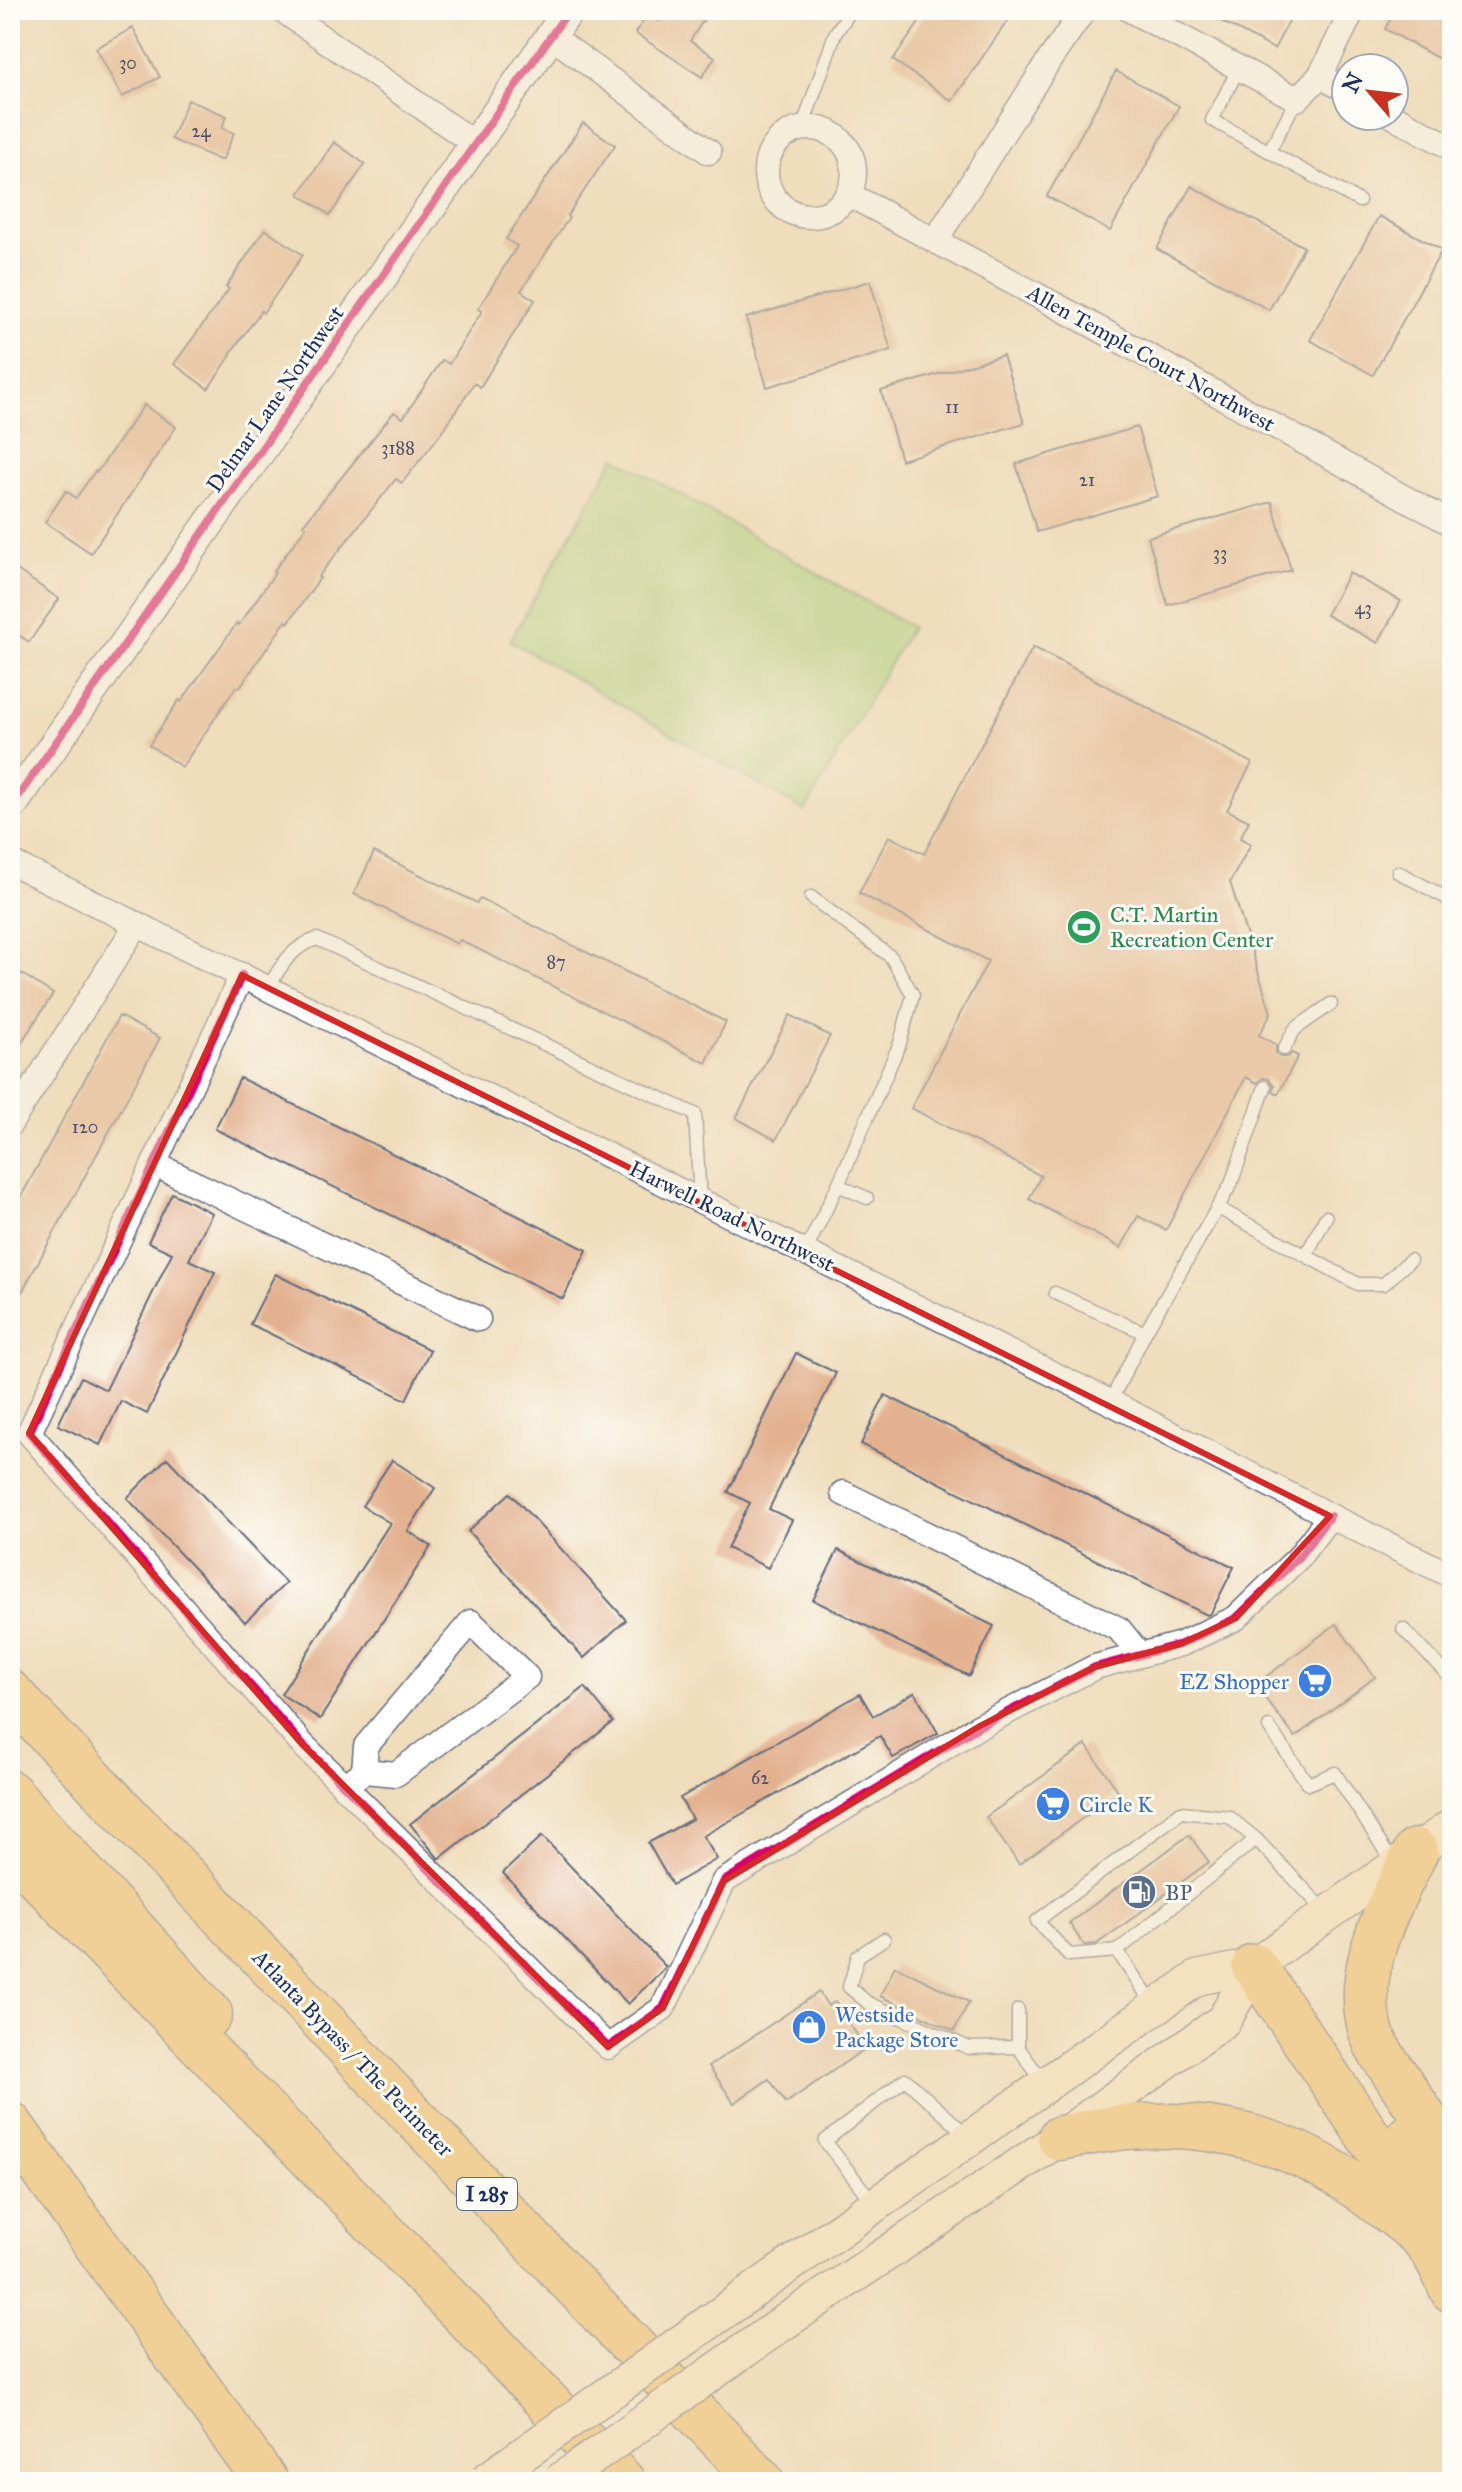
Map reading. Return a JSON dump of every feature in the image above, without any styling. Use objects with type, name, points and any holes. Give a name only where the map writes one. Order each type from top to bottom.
[{"type":"highway","name":"Atlanta Bypass / The Perimeter","points":[[10,1693],[762,2482]]},
{"type":"highway","points":[[10,1793],[246,2053],[492,2344]]},
{"type":"highway","points":[[10,1849],[623,2482]]},
{"type":"highway","points":[[1406,1858],[1369,1965],[1366,1995],[1368,2023],[1376,2045],[1452,2160]]},
{"type":"highway","points":[[1265,1958],[1400,2183],[1438,2225],[1452,2290]]},
{"type":"highway","points":[[10,2124],[265,2482]]},
{"type":"highway","points":[[1060,2138],[1125,2127],[1169,2126],[1212,2129],[1258,2139],[1304,2155],[1438,2225]]},
{"type":"main road","points":[[484,2482],[1197,1978],[1265,1958],[1452,1826]]},
{"type":"main road","points":[[558,2482],[783,2323],[1060,2138],[1224,2020],[1265,1958]]},
{"type":"street","points":[[282,10],[475,144]]},
{"type":"street","name":"Delmar Lane Northwest","points":[[10,808],[569,10]]},
{"type":"street","points":[[935,241],[1084,10]]},
{"type":"street","points":[[1130,10],[1297,99],[1320,76],[1353,10]]},
{"type":"street","points":[[551,36],[709,152]]},
{"type":"street","points":[[1320,76],[1330,81]]},
{"type":"street","points":[[1410,125],[1452,148]]},
{"type":"street","points":[[802,128],[817,128],[842,141],[850,153],[853,166],[853,180],[848,194],[839,205],[814,216],[787,210],[775,200],[765,172],[768,156],[776,144],[788,133],[802,128]]},
{"type":"street","name":"Allen Temple Court Northwest","points":[[848,194],[1452,524]]},
{"type":"street","name":"Harwell Road Northwest","points":[[10,862],[1110,1402],[1452,1576]]},
{"type":"street","points":[[10,1124],[137,924]]},
{"type":"street","points":[[242,975],[29,1433],[301,1743],[608,2047],[663,2008],[724,1881],[978,1727],[1095,1667],[1181,1644],[1236,1618],[1298,1558],[1330,1516]]},
{"type":"street","points":[[154,1164],[478,1319]]},
{"type":"street","points":[[843,1493],[1119,1629],[1140,1655]]},
{"type":"street","points":[[344,1787],[364,1771],[396,1774],[527,1677],[471,1622],[366,1746],[364,1771]]},
{"type":"lane","points":[[802,128],[835,34],[851,10]]},
{"type":"lane","points":[[1239,68],[1212,120],[1359,201]]},
{"type":"lane","points":[[1269,151],[1297,99]]},
{"type":"lane","points":[[1398,872],[1452,901]]},
{"type":"lane","points":[[805,1252],[900,1043],[913,995],[891,957],[811,897]]},
{"type":"lane","points":[[268,988],[280,966],[294,951],[306,942],[317,939],[695,1114],[700,1201]]},
{"type":"lane","points":[[1284,1049],[1295,1029],[1331,1004]]},
{"type":"lane","points":[[1110,1402],[1145,1333],[1231,1184],[1265,1087]]},
{"type":"lane","points":[[838,1185],[867,1198]]},
{"type":"lane","points":[[1218,1208],[1358,1284],[1384,1284],[1410,1260]]},
{"type":"lane","points":[[1306,1255],[1326,1217]]},
{"type":"lane","points":[[1055,1293],[1145,1333]]},
{"type":"lane","points":[[1403,1629],[1452,1679]]},
{"type":"lane","points":[[1269,1727],[1308,1784],[1335,1773],[1406,1858]]},
{"type":"lane","points":[[1256,1839],[1117,1951],[1069,1955],[1037,1921],[1181,1812],[1229,1817],[1256,1839],[1328,1913]]},
{"type":"lane","points":[[884,1939],[858,1956],[849,1987],[868,2003],[969,2048],[1018,2047]]},
{"type":"lane","points":[[1117,1951],[1155,2007]]},
{"type":"lane","points":[[1018,2010],[1018,2047],[1045,2085]]},
{"type":"lane","points":[[876,2206],[825,2141],[905,2079],[971,2138]]},
{"type":"highlighted area","points":[[242,975],[1330,1516],[1236,1618],[1181,1644],[1095,1667],[978,1727],[724,1881],[663,2008],[608,2047],[301,1743],[29,1433]]},
{"type":"green space","points":[[615,457],[911,627],[805,811],[510,641]]},
{"type":"building","points":[[667,10],[710,10],[690,41],[715,57],[702,77],[635,33],[648,14],[659,21]]},
{"type":"building","points":[[928,10],[1015,10],[952,101],[893,60]]},
{"type":"building","points":[[1200,10],[1295,10],[1274,49]]},
{"type":"building","points":[[1395,10],[1452,10],[1452,66],[1385,29]]},
{"type":"building","points":[[133,28],[160,77],[122,97],[96,48]]},
{"type":"building","points":[[1116,71],[1179,106],[1110,231],[1047,196]]},
{"type":"building","points":[[188,100],[227,116],[222,128],[234,133],[222,161],[171,139]]},
{"type":"building","points":[[583,123],[615,145],[521,291],[535,300],[480,387],[474,383],[445,428],[402,483],[396,479],[318,577],[288,623],[286,621],[239,688],[236,687],[182,767],[149,745],[179,700],[181,702],[237,623],[239,625],[306,527],[303,525],[394,412],[403,418],[442,360],[449,364],[517,246],[506,239]]},
{"type":"building","points":[[334,142],[365,164],[330,215],[299,194]]},
{"type":"building","points":[[1191,186],[1304,247],[1269,310],[1157,249]]},
{"type":"building","points":[[1379,216],[1442,250],[1373,375],[1310,340]]},
{"type":"building","points":[[265,229],[303,255],[208,389],[174,364],[229,289],[226,287]]},
{"type":"building","points":[[870,281],[891,350],[767,387],[746,318]]},
{"type":"building","points":[[1003,355],[1024,423],[901,460],[881,391]]},
{"type":"building","points":[[144,405],[176,427],[91,553],[45,522],[66,491],[76,498]]},
{"type":"building","points":[[1137,427],[1158,496],[1037,532],[1016,464]]},
{"type":"building","points":[[1272,502],[1291,570],[1168,605],[1148,537]]},
{"type":"building","points":[[10,565],[59,599],[29,642],[10,629]]},
{"type":"building","points":[[1349,573],[1401,601],[1378,643],[1326,615]]},
{"type":"building","name":"C.T. Martin Recreation Center","points":[[1033,647],[1252,763],[1227,810],[1249,821],[1240,838],[1251,844],[1230,882],[1271,1013],[1259,1035],[1276,1045],[1276,1053],[1280,1057],[1288,1057],[1292,1053],[1298,1056],[1278,1094],[1273,1091],[1274,1085],[1269,1079],[1263,1078],[1257,1083],[1246,1077],[1166,1230],[1138,1216],[1121,1248],[1029,1199],[1041,1176],[911,1108],[988,961],[859,893],[889,836],[924,854]]},
{"type":"building","points":[[374,852],[477,903],[480,899],[726,1022],[706,1063],[460,940],[457,944],[354,894]]},
{"type":"building","points":[[10,966],[53,994],[10,1060]]},
{"type":"building","points":[[790,1015],[830,1036],[776,1140],[736,1118]]},
{"type":"building","points":[[119,1016],[160,1038],[10,1314],[10,1217]]},
{"type":"building","points":[[240,1078],[587,1250],[563,1299],[215,1129]]},
{"type":"building","points":[[172,1193],[212,1213],[189,1260],[215,1272],[147,1414],[121,1401],[100,1445],[58,1425],[81,1377],[106,1390],[172,1253],[148,1242]]},
{"type":"building","points":[[275,1274],[430,1350],[406,1400],[250,1324]]},
{"type":"building","points":[[796,1353],[836,1373],[769,1509],[792,1520],[768,1568],[727,1548],[750,1503],[728,1492]]},
{"type":"building","points":[[885,1395],[1234,1567],[1211,1613],[1207,1615],[861,1444]]},
{"type":"building","points":[[167,1458],[286,1583],[245,1622],[127,1498]]},
{"type":"building","points":[[392,1460],[435,1488],[408,1531],[431,1546],[320,1719],[281,1694],[390,1523],[362,1506]]},
{"type":"building","points":[[510,1493],[626,1620],[584,1658],[468,1531]]},
{"type":"building","points":[[838,1550],[994,1626],[969,1676],[813,1600]]},
{"type":"building","name":"EZ Shopper","points":[[1336,1624],[1375,1677],[1295,1737],[1255,1685]]},
{"type":"building","points":[[585,1687],[613,1722],[439,1859],[410,1824]]},
{"type":"building","points":[[915,1692],[938,1733],[893,1758],[880,1736],[703,1836],[717,1859],[672,1885],[648,1843],[692,1819],[680,1798],[860,1694],[873,1716]]},
{"type":"building","name":"Circle K","points":[[1086,1745],[1119,1792],[1019,1864],[986,1817]]},
{"type":"building","name":"BP","points":[[1189,1835],[1209,1862],[1097,1944],[1084,1945],[1069,1923]]},
{"type":"building","points":[[542,1836],[666,1967],[628,2004],[503,1873]]},
{"type":"building","points":[[895,1966],[969,2002],[954,2031],[880,1996]]},
{"type":"building","name":"Westside Package Store","points":[[819,1992],[828,2006],[835,2002],[866,2048],[786,2103],[769,2079],[734,2103],[709,2066]]},
{"type":"cycle path","points":[[10,808],[569,10]]},
{"type":"cycle path","points":[[242,975],[29,1433],[301,1743],[608,2047],[663,2008],[724,1881],[978,1727],[1095,1667],[1181,1644],[1236,1618],[1298,1558],[1330,1516]]},
{"type":"place","name":"C.T. Martin Recreation Center","points":[[1084,927]]},
{"type":"place","name":"EZ Shopper","points":[[1315,1681]]},
{"type":"place","name":"Circle K","points":[[1053,1804]]},
{"type":"place","name":"BP","points":[[1139,1892]]},
{"type":"place","name":"Westside Package Store","points":[[809,2027]]}]
